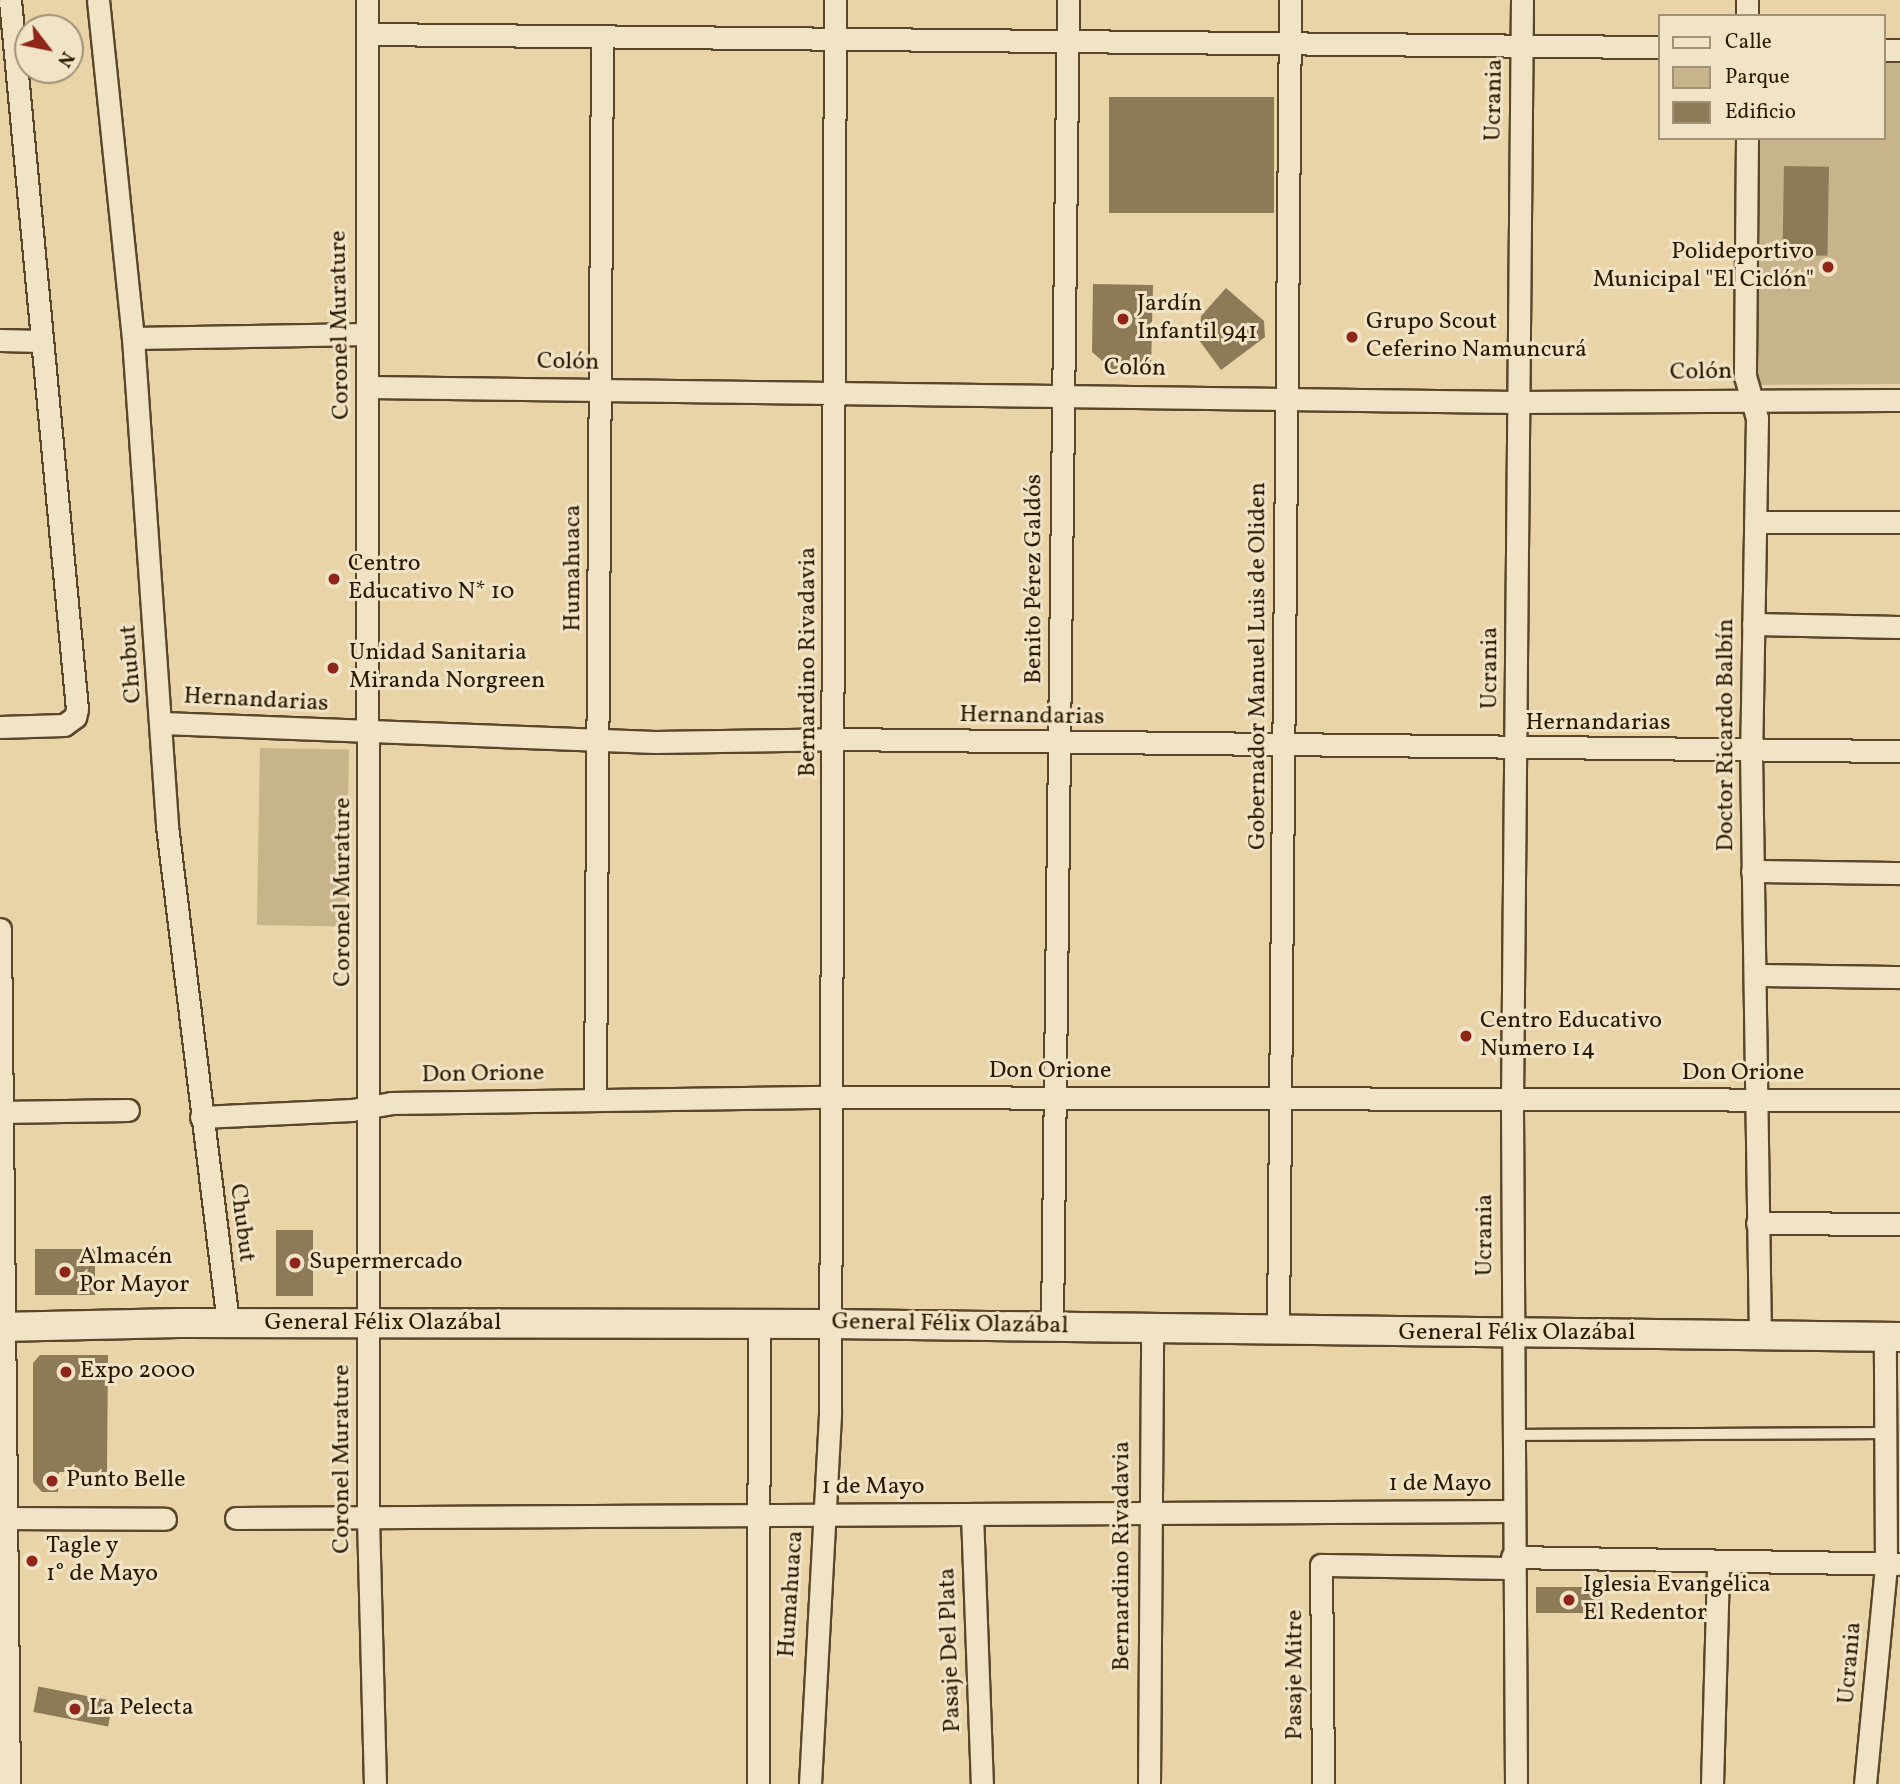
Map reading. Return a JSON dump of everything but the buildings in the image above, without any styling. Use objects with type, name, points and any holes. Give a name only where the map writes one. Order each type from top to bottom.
[{"type":"street","points":[[0,727],[64,725],[75,718],[10,0]]},
{"type":"street","name":"Chubut","points":[[98,0],[133,338],[163,723],[167,826],[228,1323]]},
{"type":"street","name":"Coronel Murature","points":[[367,0],[366,334],[369,387],[370,732],[368,1518],[375,1784]]},
{"type":"street","name":"Bernardino Rivadavia","points":[[831,1324],[830,1097],[836,739],[835,0]]},
{"type":"street","name":"Benito Pérez Galdós","points":[[1052,1326],[1068,0]]},
{"type":"street","name":"Gobernador Manuel Luis de Oliden","points":[[1278,1332],[1286,747],[1290,0]]},
{"type":"street","name":"Ucrania","points":[[1512,1335],[1511,1102],[1517,750],[1517,402],[1522,0]]},
{"type":"street","points":[[368,34],[1658,47]]},
{"type":"street","name":"Humahuaca","points":[[595,1100],[602,389],[602,37]]},
{"type":"street","name":"Doctor Ricardo Balbín","points":[[1747,140],[1745,376],[1749,399],[1757,418],[1751,751],[1754,1099],[1760,1334]]},
{"type":"street","points":[[133,338],[366,334]]},
{"type":"street","points":[[0,340],[41,341]]},
{"type":"street","name":"Colón","points":[[369,387],[1517,402],[1900,400]]},
{"type":"street","points":[[1755,522],[1900,522]]},
{"type":"street","points":[[1754,624],[1900,627]]},
{"type":"street","name":"Hernandarias","points":[[163,723],[599,740],[836,739],[1517,750],[1900,751]]},
{"type":"street","points":[[1752,871],[1900,873]]},
{"type":"street","points":[[0,929],[3,1518],[9,1784]]},
{"type":"street","points":[[1755,975],[1900,977]]},
{"type":"street","name":"Don Orione","points":[[201,1117],[369,1107],[830,1097],[1511,1102],[1900,1100]]},
{"type":"street","points":[[1,1112],[128,1110]]},
{"type":"street","points":[[1756,1223],[1900,1224]]},
{"type":"street","name":"General Félix Olazábal","points":[[2,1327],[228,1323],[831,1324],[1512,1335],[1893,1336]]},
{"type":"street","name":"Humahuaca","points":[[758,1784],[756,1517],[759,1324]]},
{"type":"street","name":"Humahuaca","points":[[810,1784],[831,1324]]},
{"type":"street","name":"Bernardino Rivadavia","points":[[1149,1784],[1148,1514],[1152,1329]]},
{"type":"street","points":[[1512,1335],[1511,1511],[1516,1784]]},
{"type":"street","name":"Ucrania","points":[[1865,1784],[1893,1564],[1885,1433],[1893,1336]]},
{"type":"street","name":"1 de Mayo","points":[[236,1518],[1511,1511]]},
{"type":"street","name":"Pasaje Del Plata","points":[[972,1514],[982,1784]]},
{"type":"street","points":[[3,1518],[165,1519]]},
{"type":"street","points":[[1512,1562],[1893,1564]]},
{"type":"street","name":"Pasaje Mitre","points":[[1323,1784],[1321,1565],[1512,1562]]},
{"type":"street","points":[[1712,1784],[1718,1563]]},
{"type":"lane","points":[[1512,1435],[1885,1433]]},
{"type":"green space","name":"Polideportivo Municipal \"El Ciclón\"","points":[[1886,59],[1900,59],[1900,384],[1755,385],[1756,140],[1886,140]]},
{"type":"green space","points":[[260,748],[349,750],[346,927],[257,925]]},
{"type":"place","name":"Polideportivo Municipal \"El Ciclón\"","points":[[1828,267]]},
{"type":"place","name":"Jardín Infantil 941","points":[[1123,319]]},
{"type":"place","name":"Grupo Scout Ceferino Namuncurá","points":[[1352,337]]},
{"type":"place","name":"Centro Educativo N* 10","points":[[334,579]]},
{"type":"place","name":"Unidad Sanitaria Miranda Norgreen","points":[[333,668]]},
{"type":"place","name":"Centro Educativo Numero 14","points":[[1466,1036]]},
{"type":"place","name":"Supermercado","points":[[295,1263]]},
{"type":"place","name":"Almacén Por Mayor","points":[[65,1272]]},
{"type":"place","name":"Expo 2000","points":[[66,1372]]},
{"type":"place","name":"Punto Belle","points":[[52,1481]]},
{"type":"place","name":"Tagle y 1° de Mayo","points":[[32,1561]]},
{"type":"place","name":"Iglesia Evangelica El Redentor","points":[[1569,1600]]},
{"type":"place","name":"La Pelecta","points":[[75,1709]]}]
